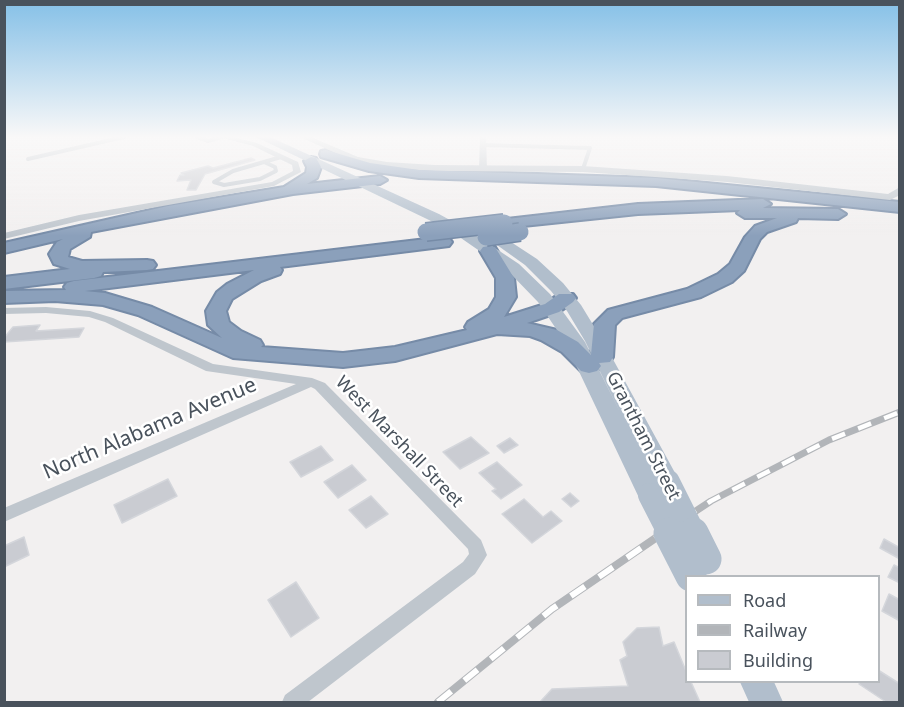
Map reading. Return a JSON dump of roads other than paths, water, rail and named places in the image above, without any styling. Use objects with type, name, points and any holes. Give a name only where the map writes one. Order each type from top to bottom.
[{"type":"highway","points":[[265,195],[295,187],[309,178],[314,170]]},
{"type":"highway","points":[[389,170],[687,184],[896,204]]},
{"type":"highway","points":[[484,170],[486,174],[498,176]]},
{"type":"highway","points":[[4,248],[108,224],[265,195],[358,182],[377,185]]},
{"type":"highway","points":[[265,195],[377,185]]},
{"type":"highway","points":[[4,283],[603,212],[715,205],[896,204]]},
{"type":"highway","points":[[4,296],[606,222],[711,214],[845,214],[900,218]]},
{"type":"highway","points":[[491,329],[531,330],[549,335],[596,362],[605,324],[615,314],[693,293],[725,278],[738,267],[753,237],[767,225],[790,218],[845,214]]},
{"type":"highway","points":[[108,224],[86,232],[67,243],[58,254],[60,260],[81,267],[150,266]]},
{"type":"highway","points":[[456,337],[497,313],[506,297],[505,278],[489,251]]},
{"type":"highway","points":[[284,357],[244,342],[225,331],[216,318],[219,303],[234,288],[254,277],[279,268],[345,254]]},
{"type":"highway","points":[[4,296],[75,296],[105,299],[145,311],[233,350],[255,356],[344,360],[369,358],[422,347],[491,329],[559,303]]},
{"type":"main road","points":[[331,170],[358,182]]},
{"type":"main road","points":[[352,170],[449,225],[513,267],[559,303]]},
{"type":"main road","points":[[377,185],[444,209],[502,242],[531,262],[559,303]]},
{"type":"main road","name":"Grantham Street","points":[[559,303],[596,362],[701,572]]},
{"type":"street","points":[[4,236],[79,218],[274,184],[297,172],[296,170]]},
{"type":"street","points":[[597,170],[727,179],[896,204],[900,190]]},
{"type":"street","name":"West Marshall Street","points":[[4,311],[46,310],[90,315],[109,320],[210,368],[312,382],[320,386],[475,544],[478,555],[469,568],[292,702]]},
{"type":"street","name":"North Alabama Avenue","points":[[4,515],[312,382]]},
{"type":"lane","points":[[239,170],[220,176],[214,182],[224,185],[260,178],[276,170]]},
{"type":"railway","points":[[661,534],[711,501],[829,440],[900,412]]},
{"type":"railway","points":[[438,702],[552,609],[663,533]]}]
